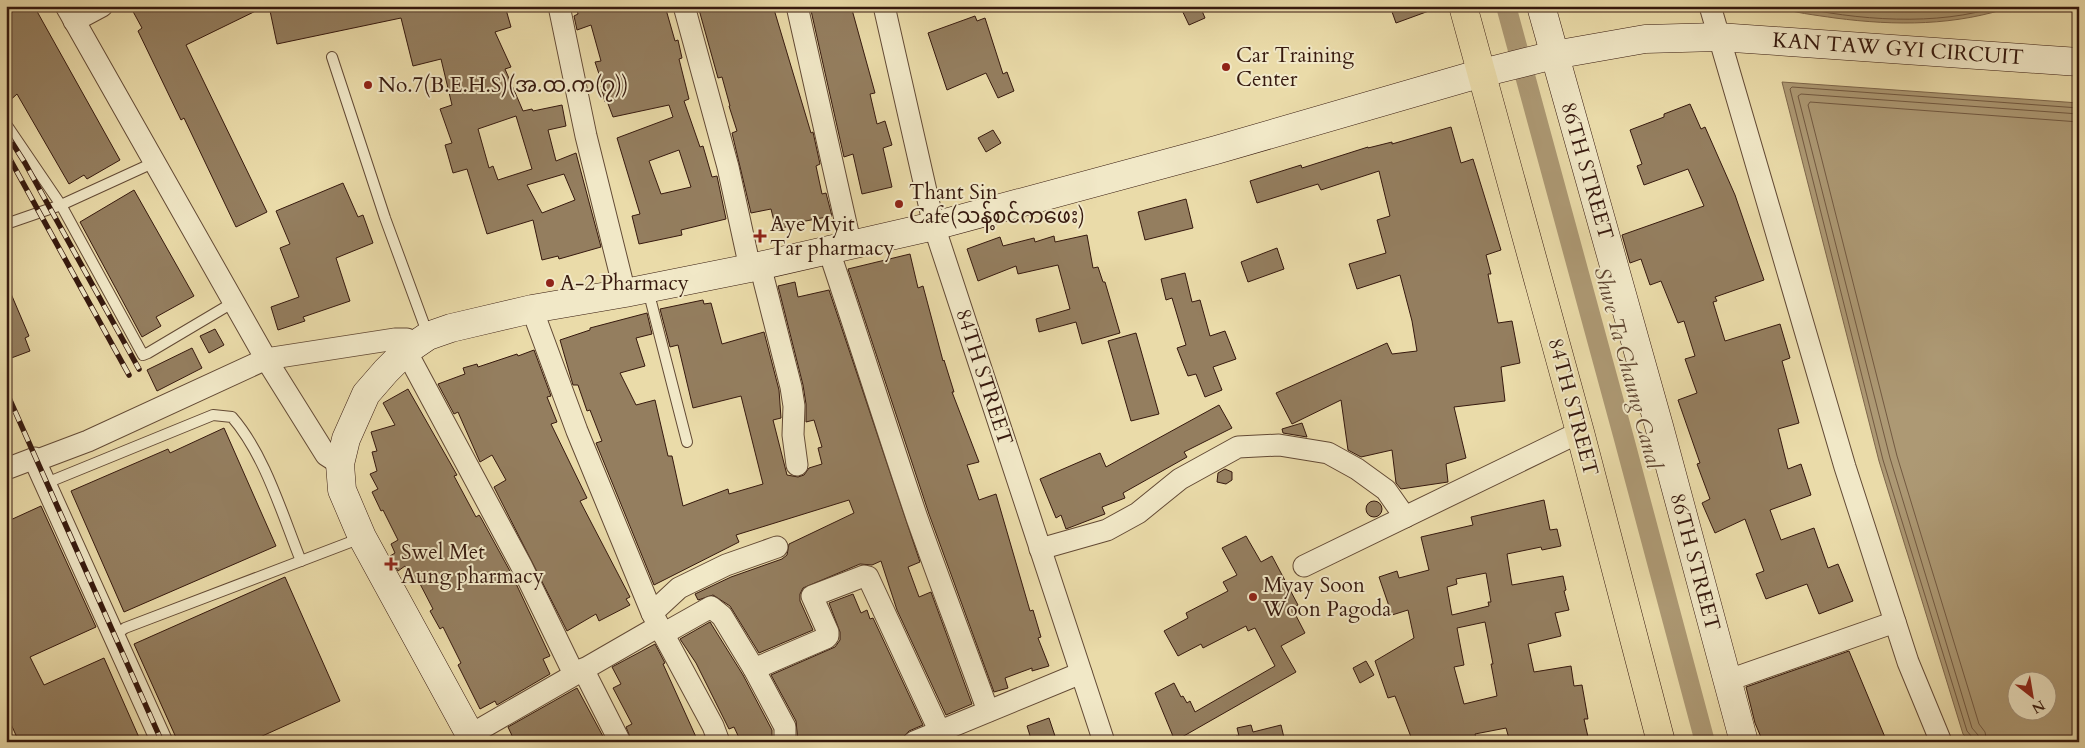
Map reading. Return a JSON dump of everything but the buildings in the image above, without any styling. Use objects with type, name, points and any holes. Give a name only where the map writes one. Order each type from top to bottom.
[{"type":"main road","name":"84TH STREET","points":[[1463,6],[1485,72],[1580,432],[1657,741]]},
{"type":"street","points":[[102,6],[70,14],[266,359],[326,455],[340,464]]},
{"type":"street","points":[[559,6],[586,136],[636,291]]},
{"type":"street","points":[[684,6],[755,267],[791,387],[794,406],[793,435],[797,465]]},
{"type":"street","points":[[796,6],[840,249],[873,389],[918,521],[988,711]]},
{"type":"street","name":"84TH STREET","points":[[884,6],[934,226],[1104,742]]},
{"type":"street","name":"86TH STREET","points":[[1541,6],[1553,56],[1659,426],[1726,681],[1744,742]]},
{"type":"street","points":[[1710,6],[1844,468],[1908,662],[1941,742]]},
{"type":"street","name":"KAN TAW GYI CIRCUIT","points":[[417,344],[452,328],[532,309],[636,291],[755,267],[934,226],[1216,150],[1485,72],[1553,56],[1645,39],[1718,37],[2079,62]]},
{"type":"street","points":[[532,309],[577,432],[658,625],[720,742]]},
{"type":"street","points":[[35,461],[88,441],[266,359],[395,339],[407,339],[417,344],[522,568],[578,671],[620,742]]},
{"type":"street","points":[[417,344],[386,371],[366,394],[346,439],[340,464],[342,490],[362,537],[472,738],[578,671],[658,625],[711,607],[722,616],[754,669],[785,728],[785,742]]},
{"type":"street","points":[[1304,566],[1580,432]]},
{"type":"street","points":[[1040,548],[1107,530],[1138,513],[1180,479],[1238,448],[1279,445],[1328,453],[1357,469],[1386,490],[1405,517]]},
{"type":"street","points":[[6,469],[35,458],[44,484],[115,635],[162,742]]},
{"type":"street","points":[[658,625],[679,588],[726,565],[777,547]]},
{"type":"street","points":[[754,669],[826,638],[828,632],[812,596],[868,576],[939,730]]},
{"type":"street","points":[[1726,681],[1895,622]]},
{"type":"street","points":[[914,742],[939,730],[1081,673]]},
{"type":"lane","points":[[332,57],[385,218],[417,344]]},
{"type":"lane","points":[[6,124],[61,205],[143,354],[148,353],[234,302]]},
{"type":"lane","points":[[6,224],[61,205],[155,162]]},
{"type":"lane","points":[[636,291],[686,442]]},
{"type":"lane","points":[[44,484],[213,415],[232,416],[243,430],[261,465],[301,561]]},
{"type":"lane","points":[[115,635],[125,628],[362,537]]},
{"type":"water","points":[[1774,6],[2014,6],[1992,13],[1948,21],[1903,23],[1835,18]]},
{"type":"water","points":[[1782,82],[2079,103],[2079,742],[1970,742],[1963,734],[1879,461]]},
{"type":"waterway","name":"Shwe Ta Chaung Canal","points":[[1506,6],[1705,742]]},
{"type":"railway","points":[[6,133],[25,163],[139,369]]},
{"type":"railway","points":[[6,152],[129,375]]},
{"type":"railway","points":[[6,391],[162,742]]},
{"type":"place","name":"Car Training Center","points":[[1226,67]]},
{"type":"place","name":"No.7(B.E.H.S)(အ.ထ.က(၇))","points":[[368,85]]},
{"type":"place","name":"Thant Sin Cafe(သန့်စင်ကဖေး)","points":[[899,204]]},
{"type":"place","name":"Aye Myit Tar pharmacy","points":[[760,236]]},
{"type":"place","name":"A-2 Pharmacy","points":[[550,283]]},
{"type":"place","name":"Swel Met Aung pharmacy","points":[[391,564]]},
{"type":"place","name":"Myay Soon Woon Pagoda","points":[[1253,597]]}]
